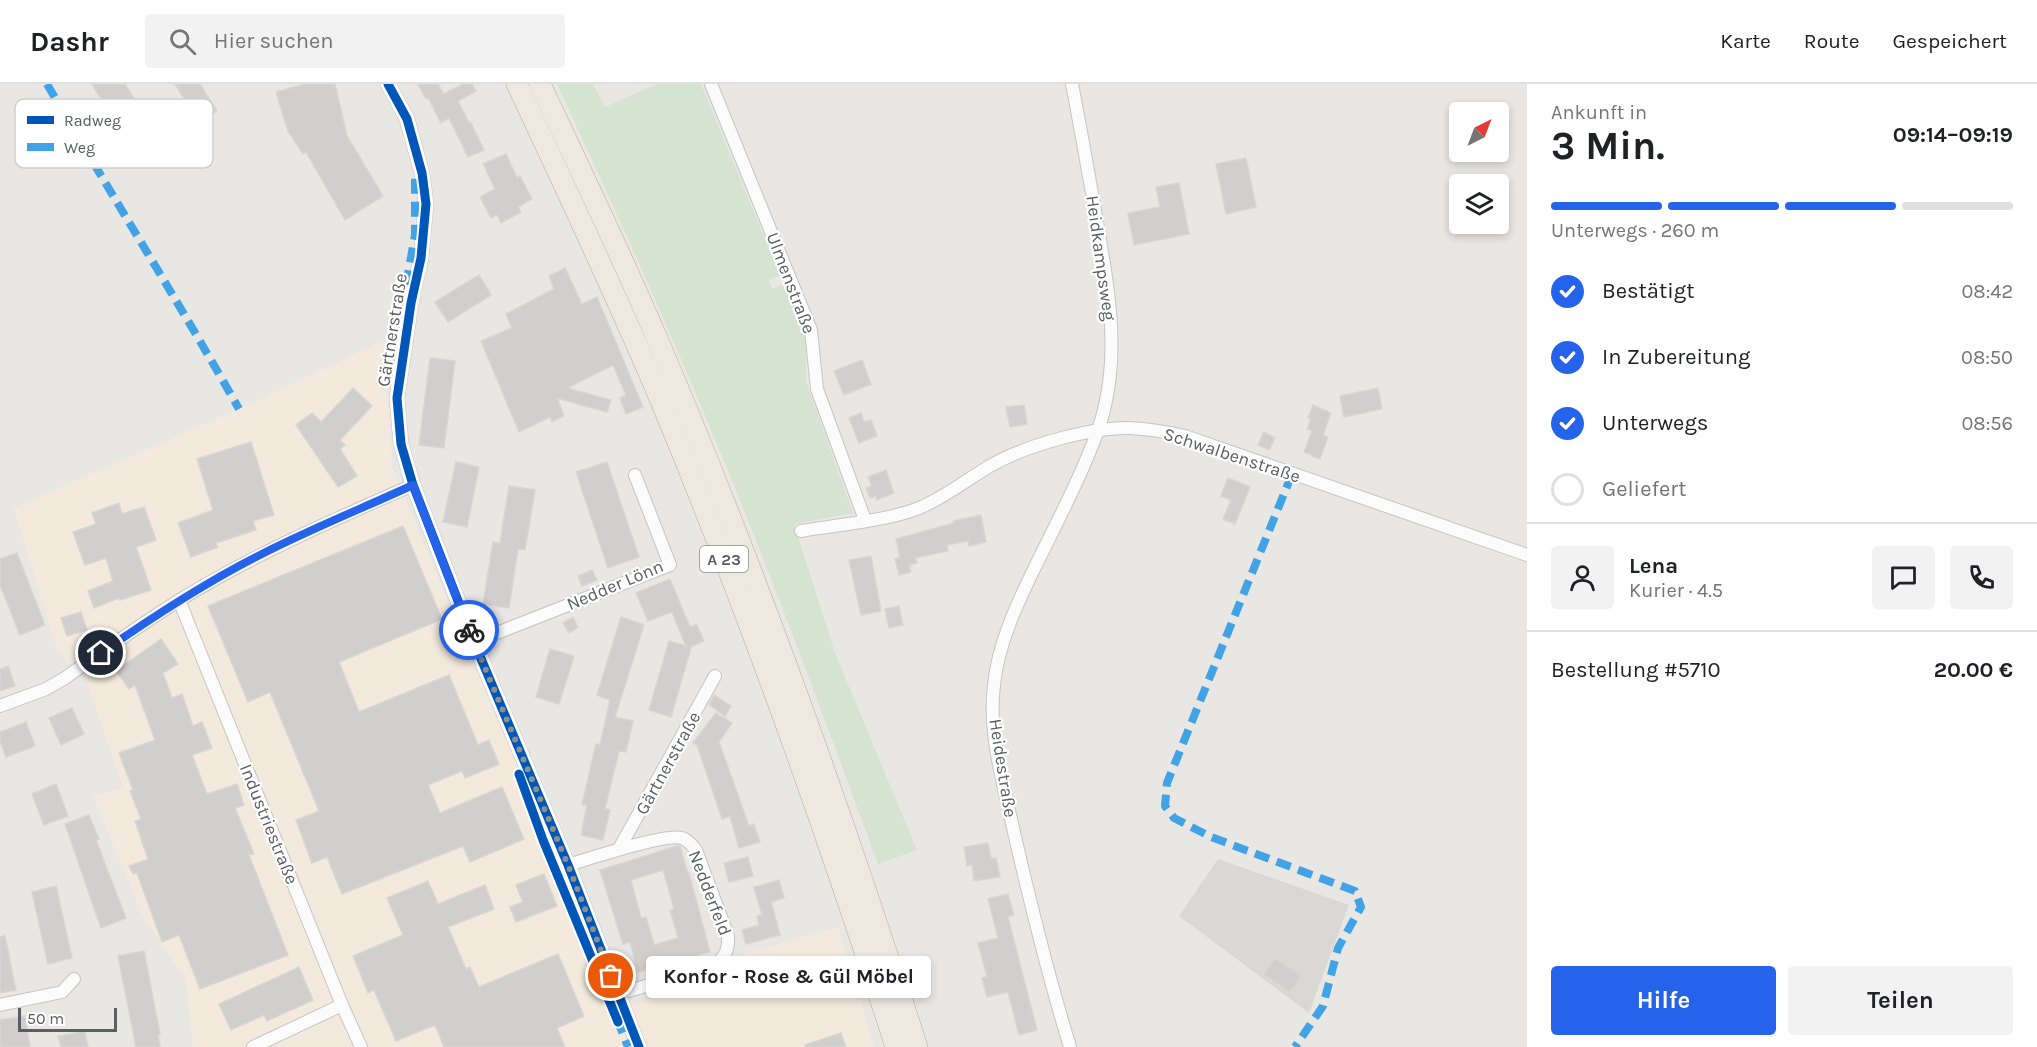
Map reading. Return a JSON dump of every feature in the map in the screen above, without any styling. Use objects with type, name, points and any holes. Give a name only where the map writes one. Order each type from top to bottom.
[{"type":"highway","name":"A 23","points":[[517,84],[591,240],[716,537],[773,687],[825,834],[896,1047]]},
{"type":"highway","name":"A 23","points":[[540,84],[655,334],[736,532],[842,820],[917,1047]]},
{"type":"street","name":"Gärtnerstraße","points":[[388,84],[407,119],[422,173],[426,204],[421,258],[411,303],[397,398],[401,444],[413,485],[474,642],[568,865],[639,1047]]},
{"type":"street","name":"Ulmenstraße","points":[[711,84],[811,330],[817,389],[865,520]]},
{"type":"street","name":"Heidkampsweg","points":[[1072,84],[1108,290],[1112,328],[1109,387],[1097,432]]},
{"type":"street","name":"Schwalbenstraße","points":[[801,531],[898,515],[918,508],[1025,448],[1057,439],[1128,428],[1185,436],[1527,555]]},
{"type":"street","name":"Heidestraße","points":[[1070,1047],[1024,877],[1002,781],[993,729],[994,685],[1006,633],[1097,432]]},
{"type":"street","name":"Nedder Lönn","points":[[474,642],[670,565],[635,474]]},
{"type":"street","points":[[0,706],[46,689],[179,600],[257,557],[332,520],[413,485]]},
{"type":"street","name":"Industriestraße","points":[[179,600],[361,1047]]},
{"type":"street","name":"Gärtnerstraße","points":[[619,849],[715,676]]},
{"type":"street","name":"Nedderfeld","points":[[568,865],[619,849],[673,837],[682,838],[696,850],[728,936],[729,947],[723,958],[714,966],[618,994]]},
{"type":"street","points":[[0,1005],[62,992],[74,979]]},
{"type":"street","points":[[254,1047],[342,1005]]},
{"type":"shaded area","points":[[388,338],[387,382],[392,467],[491,706],[598,949],[635,1047],[193,1047],[186,980],[143,916],[93,796],[123,788],[85,676],[58,653],[14,508],[261,399]]},
{"type":"shaded area","points":[[1218,859],[1349,905],[1309,1013],[1179,916]]},
{"type":"shaded area","points":[[838,927],[874,1047],[646,1047],[631,1006],[721,977],[741,955]]},
{"type":"green space","points":[[557,84],[593,84],[605,107],[657,84],[701,84],[780,275],[769,280],[772,289],[784,284],[806,341],[806,381],[853,513],[794,524],[835,653],[917,850],[878,864],[784,611],[724,461],[643,272]]},
{"type":"building","points":[[92,84],[125,84],[134,99],[101,99]]},
{"type":"building","points":[[175,84],[200,84],[209,99],[184,99]]},
{"type":"building","points":[[305,84],[335,84],[347,136],[383,196],[345,220],[306,152],[303,154],[288,131],[276,92]]},
{"type":"building","points":[[418,84],[438,84],[444,94],[463,84],[472,84],[476,91],[458,101],[484,150],[468,157],[449,118],[441,123]]},
{"type":"building","points":[[506,154],[517,178],[520,176],[532,199],[518,207],[521,212],[501,223],[497,215],[491,218],[480,197],[495,189],[483,164]]},
{"type":"building","points":[[1246,158],[1256,207],[1226,214],[1216,164]]},
{"type":"building","points":[[1179,183],[1189,234],[1134,245],[1128,213],[1160,207],[1156,187]]},
{"type":"building","points":[[565,268],[582,304],[597,297],[643,407],[626,414],[620,398],[626,395],[613,365],[567,388],[611,400],[607,412],[557,398],[564,416],[552,422],[550,417],[519,432],[481,341],[512,328],[506,314],[554,289],[549,276]]},
{"type":"building","points":[[479,275],[491,295],[448,322],[435,302]]},
{"type":"building","points":[[430,358],[455,361],[444,448],[419,445]]},
{"type":"building","points":[[862,360],[871,384],[844,395],[834,371]]},
{"type":"building","points":[[353,388],[372,406],[340,440],[345,445],[340,449],[357,476],[338,487],[296,425],[312,413],[321,422]]},
{"type":"building","points":[[1378,388],[1382,409],[1344,417],[1340,396]]},
{"type":"building","points":[[1024,405],[1027,424],[1010,427],[1006,407]]},
{"type":"building","points":[[1313,405],[1331,413],[1323,435],[1328,437],[1320,459],[1304,452],[1312,431],[1307,429]]},
{"type":"building","points":[[861,413],[864,422],[871,420],[877,436],[859,443],[849,418]]},
{"type":"building","points":[[1264,432],[1275,438],[1269,450],[1258,445]]},
{"type":"building","points":[[251,442],[274,515],[253,521],[256,530],[216,543],[218,547],[191,557],[178,523],[213,510],[197,459]]},
{"type":"building","points":[[456,462],[479,467],[467,527],[443,522]]},
{"type":"building","points":[[607,462],[639,557],[608,568],[576,472]]},
{"type":"building","points":[[886,470],[894,493],[877,500],[876,496],[870,498],[866,488],[872,486],[868,477]]},
{"type":"building","points":[[1228,478],[1250,487],[1235,524],[1223,519],[1231,500],[1221,496]]},
{"type":"building","points":[[509,486],[535,490],[525,550],[518,549],[509,608],[483,604],[493,542],[500,543]]},
{"type":"building","points":[[119,503],[122,514],[144,507],[156,540],[136,547],[151,590],[120,600],[119,598],[94,608],[88,591],[113,581],[106,558],[85,565],[73,532],[96,524],[92,513]]},
{"type":"building","points":[[981,515],[986,542],[969,546],[968,541],[947,545],[948,551],[915,558],[917,563],[909,565],[911,572],[899,575],[895,559],[900,557],[896,539]]},
{"type":"building","points":[[403,526],[442,619],[339,662],[359,712],[449,675],[478,745],[489,740],[499,764],[465,778],[462,771],[428,785],[440,813],[502,787],[524,839],[470,862],[463,846],[342,894],[327,857],[312,863],[296,820],[319,811],[270,692],[248,702],[208,606]]},
{"type":"building","points":[[17,553],[45,625],[20,635],[0,585],[0,559]]},
{"type":"building","points":[[871,556],[881,611],[861,615],[849,560]]},
{"type":"building","points":[[592,570],[597,580],[582,586],[578,576]]},
{"type":"building","points":[[670,579],[690,627],[697,625],[704,641],[690,647],[671,717],[649,710],[669,641],[686,646],[672,612],[648,621],[636,593]]},
{"type":"building","points":[[899,606],[903,625],[889,628],[885,609]]},
{"type":"building","points":[[81,612],[87,630],[67,636],[61,618]]},
{"type":"building","points":[[573,617],[578,627],[569,633],[563,623]]},
{"type":"building","points":[[621,617],[644,625],[615,717],[633,721],[626,752],[619,751],[605,809],[610,810],[603,840],[581,835],[587,805],[582,804],[596,744],[600,745],[610,700],[597,695]]},
{"type":"building","points":[[161,639],[178,664],[163,673],[172,698],[182,694],[193,726],[202,722],[212,748],[192,755],[207,794],[237,784],[244,805],[235,808],[254,854],[249,855],[288,955],[200,989],[179,935],[162,942],[137,873],[133,874],[129,866],[148,859],[135,821],[141,819],[119,753],[155,740],[135,685],[129,689],[116,671]]},
{"type":"building","points":[[550,649],[574,656],[559,704],[536,697]]},
{"type":"building","points":[[8,666],[15,686],[0,691],[0,669]]},
{"type":"building","points":[[714,695],[731,706],[725,716],[709,705]]},
{"type":"building","points":[[72,708],[84,734],[61,745],[49,718]]},
{"type":"building","points":[[716,713],[732,723],[719,742],[749,826],[754,824],[760,842],[739,848],[730,816],[722,819],[697,745],[693,743]]},
{"type":"building","points":[[26,722],[35,746],[6,757],[0,741],[0,732]]},
{"type":"building","points":[[56,784],[68,816],[44,825],[32,794]]},
{"type":"building","points":[[89,815],[99,839],[96,840],[126,918],[101,928],[65,824]]},
{"type":"building","points":[[988,843],[991,859],[996,858],[1000,877],[974,881],[972,865],[967,866],[964,847]]},
{"type":"building","points":[[680,846],[710,952],[638,972],[630,942],[623,944],[600,870]],"holes":[[[663,870],[674,909],[670,910],[678,938],[654,945],[646,917],[641,918],[631,880]]]},
{"type":"building","points":[[748,857],[753,876],[729,882],[724,863]]},
{"type":"building","points":[[544,874],[557,906],[516,922],[510,907],[523,902],[516,885]]},
{"type":"building","points":[[779,880],[784,898],[771,902],[780,935],[746,944],[742,930],[759,925],[757,916],[762,915],[754,887]]},
{"type":"building","points":[[428,881],[438,904],[485,885],[494,909],[448,927],[466,969],[470,967],[479,987],[558,954],[584,1016],[557,1028],[565,1047],[444,1047],[435,1025],[396,1041],[374,990],[368,993],[353,956],[403,935],[387,898]]},
{"type":"building","points":[[56,886],[72,958],[48,964],[32,892]]},
{"type":"building","points":[[1008,894],[1014,915],[1008,917],[1037,1030],[1019,1035],[1008,992],[987,997],[982,978],[987,977],[978,943],[998,938],[988,899]]},
{"type":"building","points":[[5,936],[16,990],[0,993],[0,937]]},
{"type":"building","points":[[144,951],[160,1034],[158,1035],[160,1047],[136,1047],[118,956]]},
{"type":"building","points":[[1275,958],[1301,976],[1290,992],[1264,974]]},
{"type":"building","points":[[299,967],[313,1000],[267,1021],[264,1015],[231,1030],[219,1004]]},
{"type":"building","points":[[25,1016],[30,1047],[0,1047],[0,1020]]},
{"type":"building","points":[[85,1031],[88,1047],[61,1047],[58,1036]]},
{"type":"building","points":[[841,1033],[846,1047],[806,1047],[805,1045]]},
{"type":"marked path","points":[[47,84],[56,99]]},
{"type":"marked path","points":[[97,168],[239,409]]},
{"type":"marked path","points":[[406,285],[415,235],[415,175]]},
{"type":"marked path","points":[[1292,474],[1167,783],[1165,806],[1174,818],[1211,837],[1355,891],[1361,907],[1338,948],[1323,1006],[1295,1047]]},
{"type":"marked path","points":[[617,1019],[628,1047]]},
{"type":"cycle path","points":[[388,84],[407,119],[422,173],[426,204],[421,258],[411,303],[397,398],[401,444],[413,485],[474,642],[568,865],[639,1047]]},
{"type":"cycle path","points":[[519,774],[543,840],[618,1022]]},
{"type":"way so far","points":[[469,630],[568,865],[611,976]]},
{"type":"place","name":"Konfor - Rose & Gül Möbel","points":[[611,976]]},
{"type":"route","points":[[101,653],[179,600],[257,557],[332,520],[413,485],[469,630]]}]
